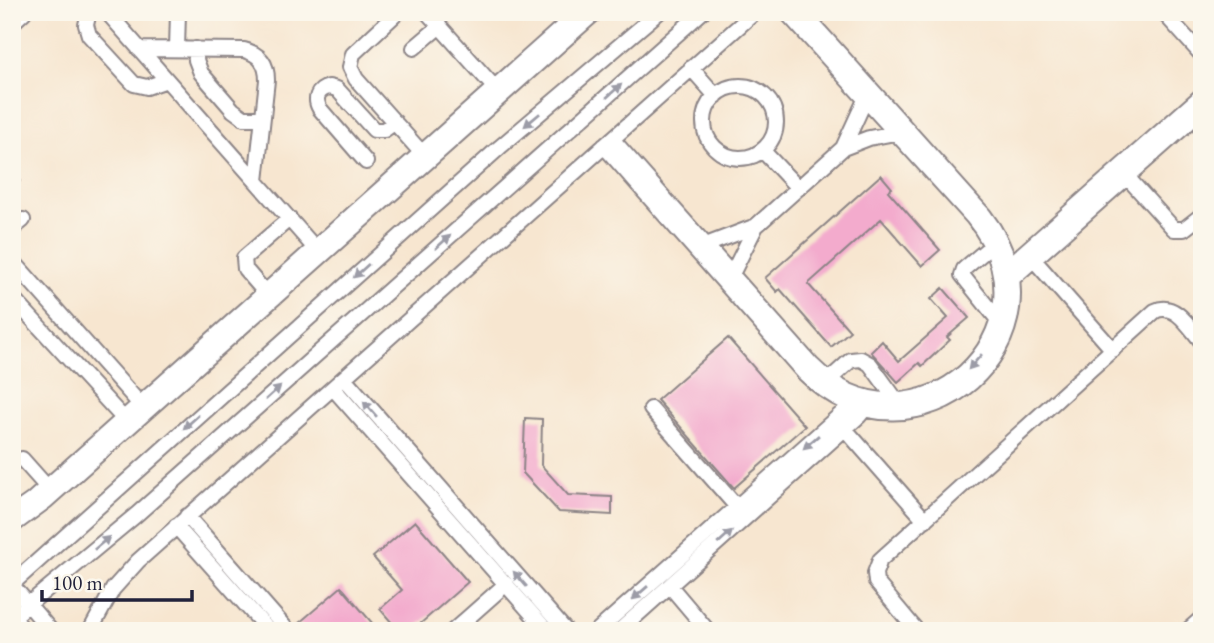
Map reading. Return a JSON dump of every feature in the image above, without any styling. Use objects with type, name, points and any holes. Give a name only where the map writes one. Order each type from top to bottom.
[{"type":"street","points":[[12,23],[24,12]]},
{"type":"street","points":[[89,12],[86,25],[89,35],[130,81],[147,87],[167,80]]},
{"type":"street","points":[[107,12],[314,247]]},
{"type":"street","points":[[177,49],[178,12]]},
{"type":"street","points":[[398,12],[356,51],[350,63],[353,76],[421,152]]},
{"type":"street","points":[[12,514],[579,12]]},
{"type":"street","points":[[12,526],[46,501],[596,12]]},
{"type":"street","points":[[51,631],[12,584],[500,147],[659,12]]},
{"type":"street","points":[[24,631],[12,618],[136,515],[702,12]]},
{"type":"street","points":[[90,631],[121,578],[182,521],[755,12]]},
{"type":"street","points":[[786,12],[972,218],[1006,275]]},
{"type":"street","points":[[608,143],[804,373],[831,396],[863,402],[892,413],[918,411],[954,397],[975,381],[992,361],[1005,338],[1012,313],[999,236],[984,215],[802,12]]},
{"type":"street","points":[[1163,12],[1202,55]]},
{"type":"street","points":[[429,13],[494,87]]},
{"type":"street","points":[[414,48],[440,26]]},
{"type":"street","points":[[139,49],[244,50],[260,58],[267,74],[256,181]]},
{"type":"street","points":[[197,49],[196,60],[201,73],[233,110],[244,118],[262,118]]},
{"type":"street","points":[[691,68],[716,96]]},
{"type":"street","points":[[742,86],[756,90],[768,99],[775,112],[776,126],[772,140],[763,151],[750,157],[735,158],[715,148],[707,136],[704,122],[707,108],[716,96],[728,88],[742,86]]},
{"type":"street","points":[[366,162],[320,109],[316,99],[319,92],[329,87],[337,89],[374,130],[384,130],[395,122]]},
{"type":"street","points":[[608,143],[706,245],[811,364],[829,380],[863,402],[897,401],[933,393],[964,374],[988,345],[998,320],[1006,275],[1202,95]]},
{"type":"street","points":[[843,148],[865,100]]},
{"type":"street","points":[[1006,275],[1034,260],[1202,111]]},
{"type":"street","points":[[732,274],[756,226],[843,148],[869,138],[895,133]]},
{"type":"street","points":[[763,151],[798,188]]},
{"type":"street","points":[[12,173],[12,179]]},
{"type":"street","points":[[1127,177],[1174,229],[1184,229],[1202,215]]},
{"type":"street","points":[[264,291],[245,269],[244,258],[289,219]]},
{"type":"street","points":[[706,245],[756,226]]},
{"type":"street","points":[[991,246],[964,270],[962,275],[998,320]]},
{"type":"street","points":[[12,260],[139,403]]},
{"type":"street","points":[[1034,260],[1113,349]]},
{"type":"street","points":[[12,297],[123,418]]},
{"type":"street","points":[[917,631],[878,586],[875,573],[880,560],[1155,311],[1166,307],[1176,312],[1202,342]]},
{"type":"street","points":[[829,380],[851,360],[861,359],[870,364],[897,401]]},
{"type":"street","points":[[338,383],[547,631]]},
{"type":"street","points":[[338,383],[566,631]]},
{"type":"street","points":[[619,631],[845,429],[863,402]]},
{"type":"street","points":[[601,629],[737,507],[863,402]]},
{"type":"street","points":[[651,408],[737,507]]},
{"type":"street","points":[[845,429],[925,520]]},
{"type":"street","points":[[22,459],[46,486]]},
{"type":"street","points":[[182,521],[269,631]]},
{"type":"street","points":[[182,521],[288,631]]},
{"type":"street","points":[[453,631],[506,584]]},
{"type":"street","points":[[670,586],[708,631]]},
{"type":"street","points":[[1187,631],[1202,618]]},
{"type":"building","points":[[881,175],[892,188],[888,191],[940,250],[922,266],[881,219],[808,284],[850,331],[831,347],[780,289],[777,292],[765,278]]},
{"type":"building","points":[[943,288],[969,318],[947,337],[950,340],[922,366],[919,363],[898,382],[871,352],[882,341],[899,361],[948,318],[931,299]]},
{"type":"building","points":[[728,338],[805,426],[734,488],[657,400]]},
{"type":"building","points":[[525,418],[542,419],[541,465],[568,495],[612,497],[612,515],[559,512],[523,473]]},
{"type":"building","points":[[415,521],[468,582],[412,631],[399,631],[380,609],[402,590],[373,557]]},
{"type":"building","points":[[341,587],[379,631],[306,631],[299,623]]}]
